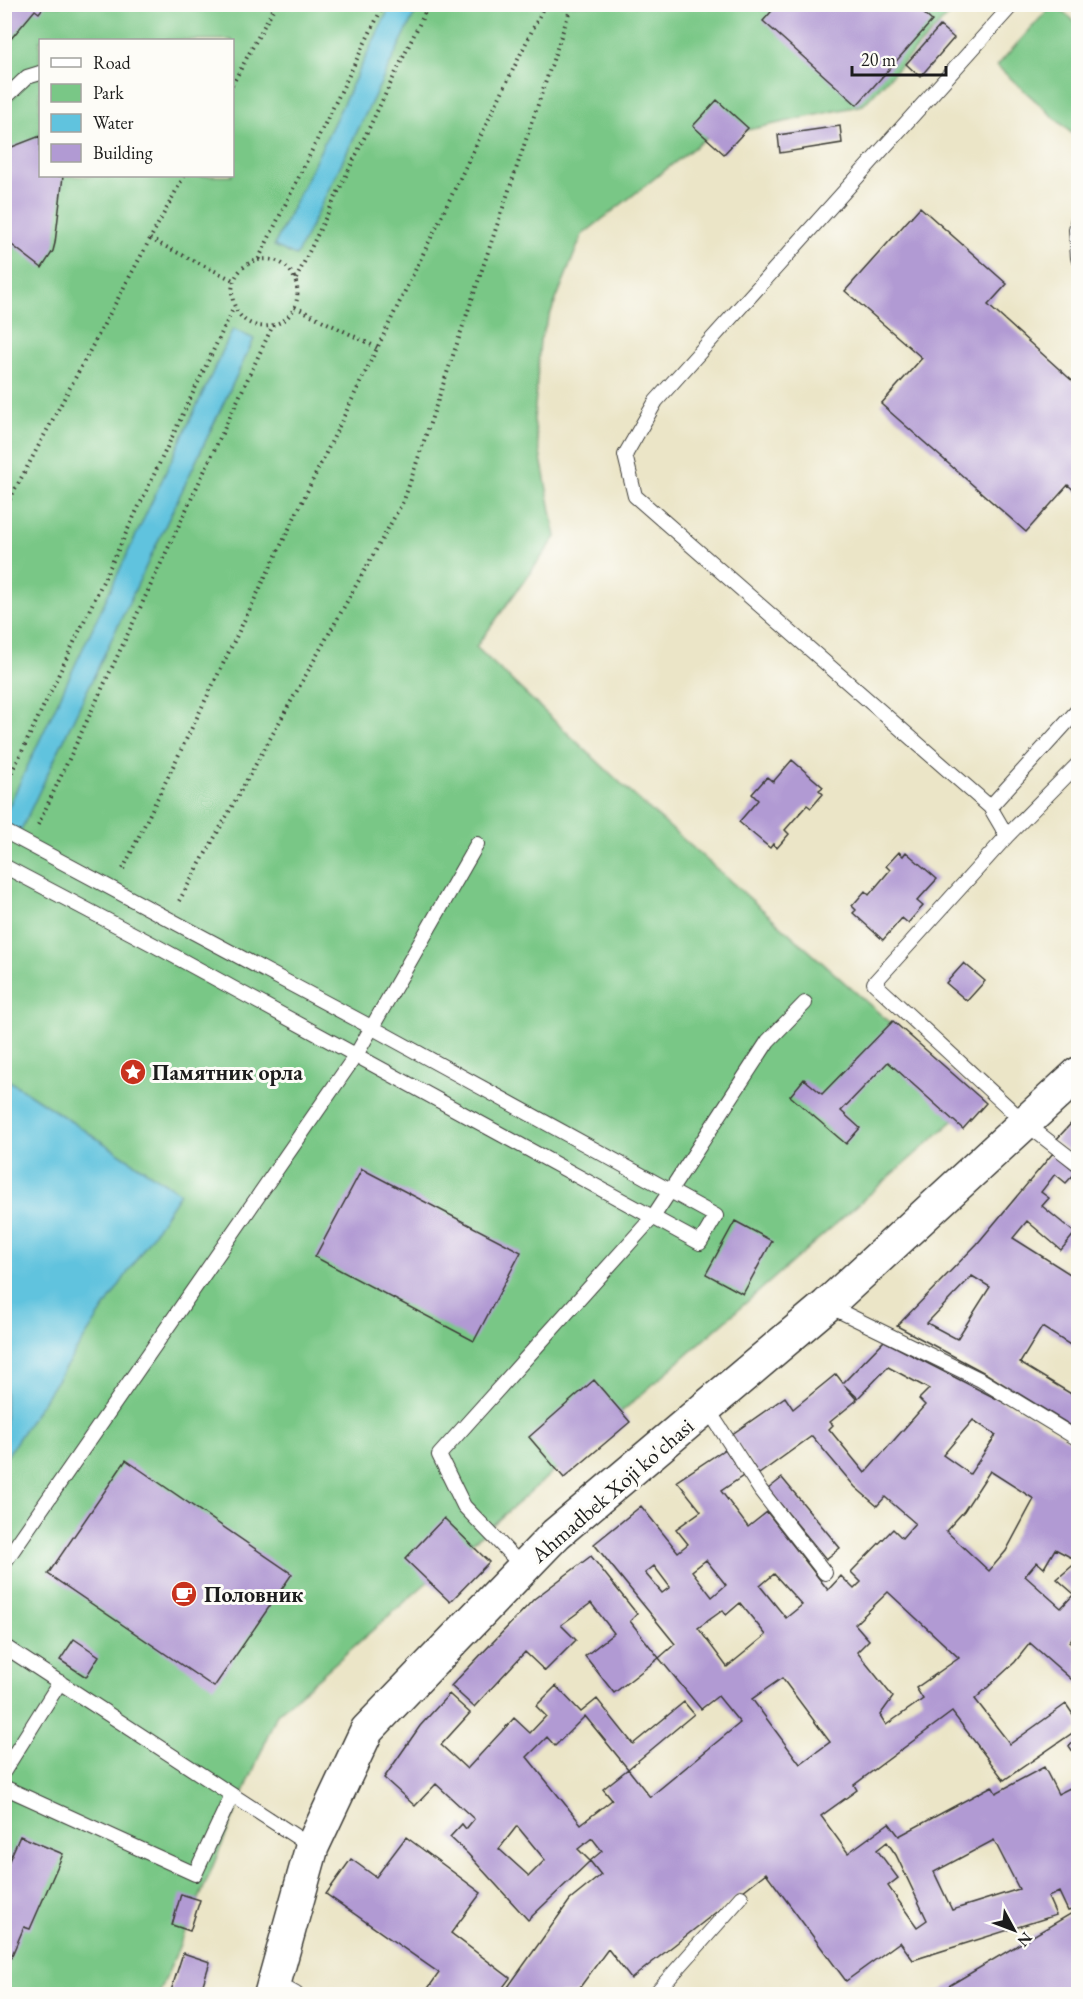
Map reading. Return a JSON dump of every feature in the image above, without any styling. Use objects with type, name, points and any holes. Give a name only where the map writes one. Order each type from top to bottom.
[{"type":"street","name":"Ahmadbek Xoji ko'chasi","points":[[281,1991],[312,1847],[366,1730],[556,1534],[827,1305],[1078,1074]]},
{"type":"lane","points":[[1007,837],[990,807],[635,496],[625,455],[656,401],[1013,4]]},
{"type":"lane","points":[[4,99],[27,77],[39,73]]},
{"type":"lane","points":[[1078,218],[1076,230],[1078,258]]},
{"type":"lane","points":[[990,807],[1078,710]]},
{"type":"lane","points":[[1078,764],[1007,837],[874,983],[1025,1123],[1078,1164]]},
{"type":"lane","points":[[4,831],[371,1027],[716,1216],[700,1243],[356,1054],[4,866]]},
{"type":"lane","points":[[4,1563],[356,1054],[477,844]]},
{"type":"lane","points":[[524,1568],[464,1506],[438,1455],[653,1217],[768,1041],[805,1003]]},
{"type":"lane","points":[[827,1305],[981,1380],[1078,1439]]},
{"type":"lane","points":[[707,1408],[761,1491],[825,1573]]},
{"type":"lane","points":[[4,1646],[312,1847]]},
{"type":"lane","points":[[4,1771],[60,1682]]},
{"type":"lane","points":[[4,1787],[195,1874],[232,1795]]},
{"type":"lane","points":[[655,1995],[741,1897]]},
{"type":"path","points":[[234,81],[276,4]]},
{"type":"path","points":[[258,260],[384,4]]},
{"type":"path","points":[[296,279],[429,4]]},
{"type":"path","points":[[112,890],[545,4]]},
{"type":"path","points":[[169,919],[404,500],[572,4]]},
{"type":"path","points":[[4,510],[183,177]]},
{"type":"path","points":[[150,239],[233,280]]},
{"type":"path","points":[[277,261],[288,268],[296,279],[299,292],[295,307],[289,316],[273,325],[253,324],[242,317],[234,307],[231,293],[233,280],[241,269],[251,262],[277,261]]},
{"type":"path","points":[[4,789],[234,307]]},
{"type":"path","points":[[295,307],[378,348]]},
{"type":"path","points":[[29,844],[273,325]]},
{"type":"green space","points":[[1053,4],[1078,25],[1078,139],[997,66]]},
{"type":"green space","points":[[5,5],[958,5],[863,105],[705,139],[582,235],[540,340],[534,421],[556,537],[476,647],[630,792],[977,1100],[277,1714],[159,1994],[5,1994]]},
{"type":"water","points":[[391,5],[419,5],[296,256],[274,246]]},
{"type":"water","points":[[233,329],[254,339],[20,832],[5,825],[5,814]]},
{"type":"water","points":[[5,1078],[180,1193],[5,1459]]},
{"type":"building","points":[[5,4],[46,4],[39,13],[35,10],[5,46]]},
{"type":"building","points":[[778,4],[913,4],[932,21],[857,105],[763,21]]},
{"type":"building","points":[[940,26],[954,38],[920,77],[906,64]]},
{"type":"building","points":[[717,100],[748,128],[724,154],[693,126]]},
{"type":"building","points":[[840,126],[842,143],[780,153],[778,135]]},
{"type":"building","points":[[39,136],[39,177],[63,177],[55,243],[53,251],[42,268],[4,239],[4,150]]},
{"type":"building","points":[[920,207],[1007,284],[988,305],[1078,386],[1078,494],[1068,485],[1026,532],[881,404],[922,358],[845,291]]},
{"type":"building","points":[[792,760],[823,787],[819,790],[823,794],[811,808],[807,805],[785,830],[789,834],[777,848],[773,844],[770,848],[739,822],[758,800],[752,794],[767,777],[773,782]]},
{"type":"building","points":[[899,852],[903,856],[906,852],[937,879],[917,901],[923,906],[908,923],[902,918],[883,940],[853,913],[856,910],[852,906],[865,891],[869,895],[890,870],[886,866]]},
{"type":"building","points":[[964,963],[985,981],[967,1001],[946,983]]},
{"type":"building","points":[[893,1021],[986,1103],[963,1129],[888,1062],[841,1111],[860,1128],[846,1144],[790,1096],[804,1079],[822,1094]]},
{"type":"building","points":[[1078,1116],[1078,1158],[1055,1141]]},
{"type":"building","points":[[1053,1153],[1076,1172],[1066,1183],[1055,1174],[1041,1192],[1049,1198],[1042,1206],[1075,1233],[1061,1250],[1027,1221],[1013,1238],[1078,1279],[1078,1350],[1042,1327],[1020,1363],[1078,1398],[1078,1430],[985,1373],[897,1326],[977,1244]],"holes":[[[972,1276],[990,1287],[957,1339],[927,1323]]]},
{"type":"building","points":[[362,1169],[521,1252],[474,1341],[315,1257]]},
{"type":"building","points":[[735,1221],[772,1241],[743,1294],[706,1274]]},
{"type":"building","points":[[884,1341],[1028,1415],[1078,1446],[1078,1561],[1078,1631],[1069,1642],[1078,1650],[1078,1685],[1030,1643],[1015,1662],[975,1699],[1010,1744],[1066,1704],[1078,1722],[1078,1729],[1004,1780],[952,1712],[854,1785],[857,1790],[821,1816],[848,1853],[889,1823],[899,1836],[992,1786],[996,1793],[1044,1767],[1058,1794],[1078,1784],[1078,1908],[1068,1911],[1059,1892],[1048,1897],[1056,1915],[913,1960],[900,1942],[846,1981],[766,1873],[631,1979],[608,1949],[575,1994],[503,1994],[570,1900],[601,1875],[590,1861],[528,1920],[450,1837],[462,1824],[466,1829],[474,1819],[436,1784],[415,1806],[384,1778],[420,1726],[449,1694],[470,1713],[441,1745],[467,1769],[514,1718],[530,1733],[546,1716],[536,1706],[556,1686],[581,1712],[597,1699],[633,1744],[684,1702],[694,1714],[628,1769],[650,1797],[740,1723],[718,1696],[701,1709],[659,1658],[675,1644],[594,1544],[641,1506],[678,1552],[688,1544],[676,1529],[701,1511],[677,1481],[725,1449],[743,1476],[721,1491],[748,1527],[767,1512],[828,1590],[841,1576],[854,1589],[861,1582],[851,1572],[893,1529],[902,1538],[915,1523],[885,1497],[877,1506],[855,1487],[812,1436],[759,1474],[731,1435],[785,1397],[793,1409],[836,1374],[843,1383]],"holes":[[[888,1367],[929,1389],[919,1399],[925,1405],[865,1473],[829,1429],[833,1425],[830,1422],[857,1400],[844,1385],[858,1398]],[[973,1420],[996,1435],[970,1474],[943,1455]],[[990,1471],[1034,1499],[1006,1551],[989,1571],[946,1531],[964,1511]],[[1055,1549],[1078,1561],[1057,1579],[1074,1594],[1061,1608],[1025,1576],[1037,1562],[1044,1568]],[[706,1560],[726,1585],[712,1597],[692,1571]],[[654,1566],[670,1587],[662,1593],[645,1573]],[[774,1574],[802,1605],[786,1618],[760,1586]],[[888,1592],[959,1658],[916,1688],[923,1699],[886,1725],[880,1715],[893,1697],[857,1652],[869,1640],[855,1624]],[[740,1603],[766,1635],[727,1667],[698,1628],[723,1610],[726,1615]],[[782,1678],[830,1742],[800,1764],[752,1699]],[[585,1716],[628,1769],[603,1789],[612,1800],[581,1824],[527,1757],[547,1737],[555,1746]],[[517,1826],[545,1860],[529,1876],[499,1849]],[[592,1838],[602,1851],[590,1861],[578,1849]],[[994,1840],[1019,1889],[952,1910],[934,1872]],[[887,1842],[896,1855],[927,1920],[917,1927],[888,1886],[898,1878],[877,1850]]]},
{"type":"building","points":[[594,1380],[630,1422],[564,1478],[529,1437]]},
{"type":"building","points":[[126,1460],[292,1574],[214,1687],[48,1574]]},
{"type":"building","points":[[782,1478],[840,1548],[826,1559],[768,1489]]},
{"type":"building","points":[[444,1518],[489,1562],[450,1602],[405,1559]]},
{"type":"building","points":[[591,1556],[637,1614],[630,1621],[659,1658],[614,1693],[585,1656],[614,1633],[591,1603],[561,1625],[576,1640],[545,1671],[525,1652],[474,1707],[451,1686],[534,1599]]},
{"type":"building","points":[[74,1639],[99,1656],[86,1677],[60,1660]]},
{"type":"building","points":[[1078,1739],[1078,1759],[1069,1746]]},
{"type":"building","points":[[20,1836],[63,1854],[30,1929],[24,1927],[4,1974],[4,1872]]},
{"type":"building","points":[[406,1837],[481,1893],[451,1933],[510,1978],[498,1994],[424,1994],[439,1973],[326,1894],[351,1859],[376,1877]]},
{"type":"building","points":[[181,1894],[200,1900],[190,1931],[172,1925]]},
{"type":"building","points":[[1077,1910],[1078,1994],[935,1994]]},
{"type":"building","points":[[183,1953],[210,1962],[200,1994],[170,1994]]},
{"type":"place","name":"Памятник орла","points":[[133,1072]]},
{"type":"place","name":"Половник","points":[[184,1594]]}]
